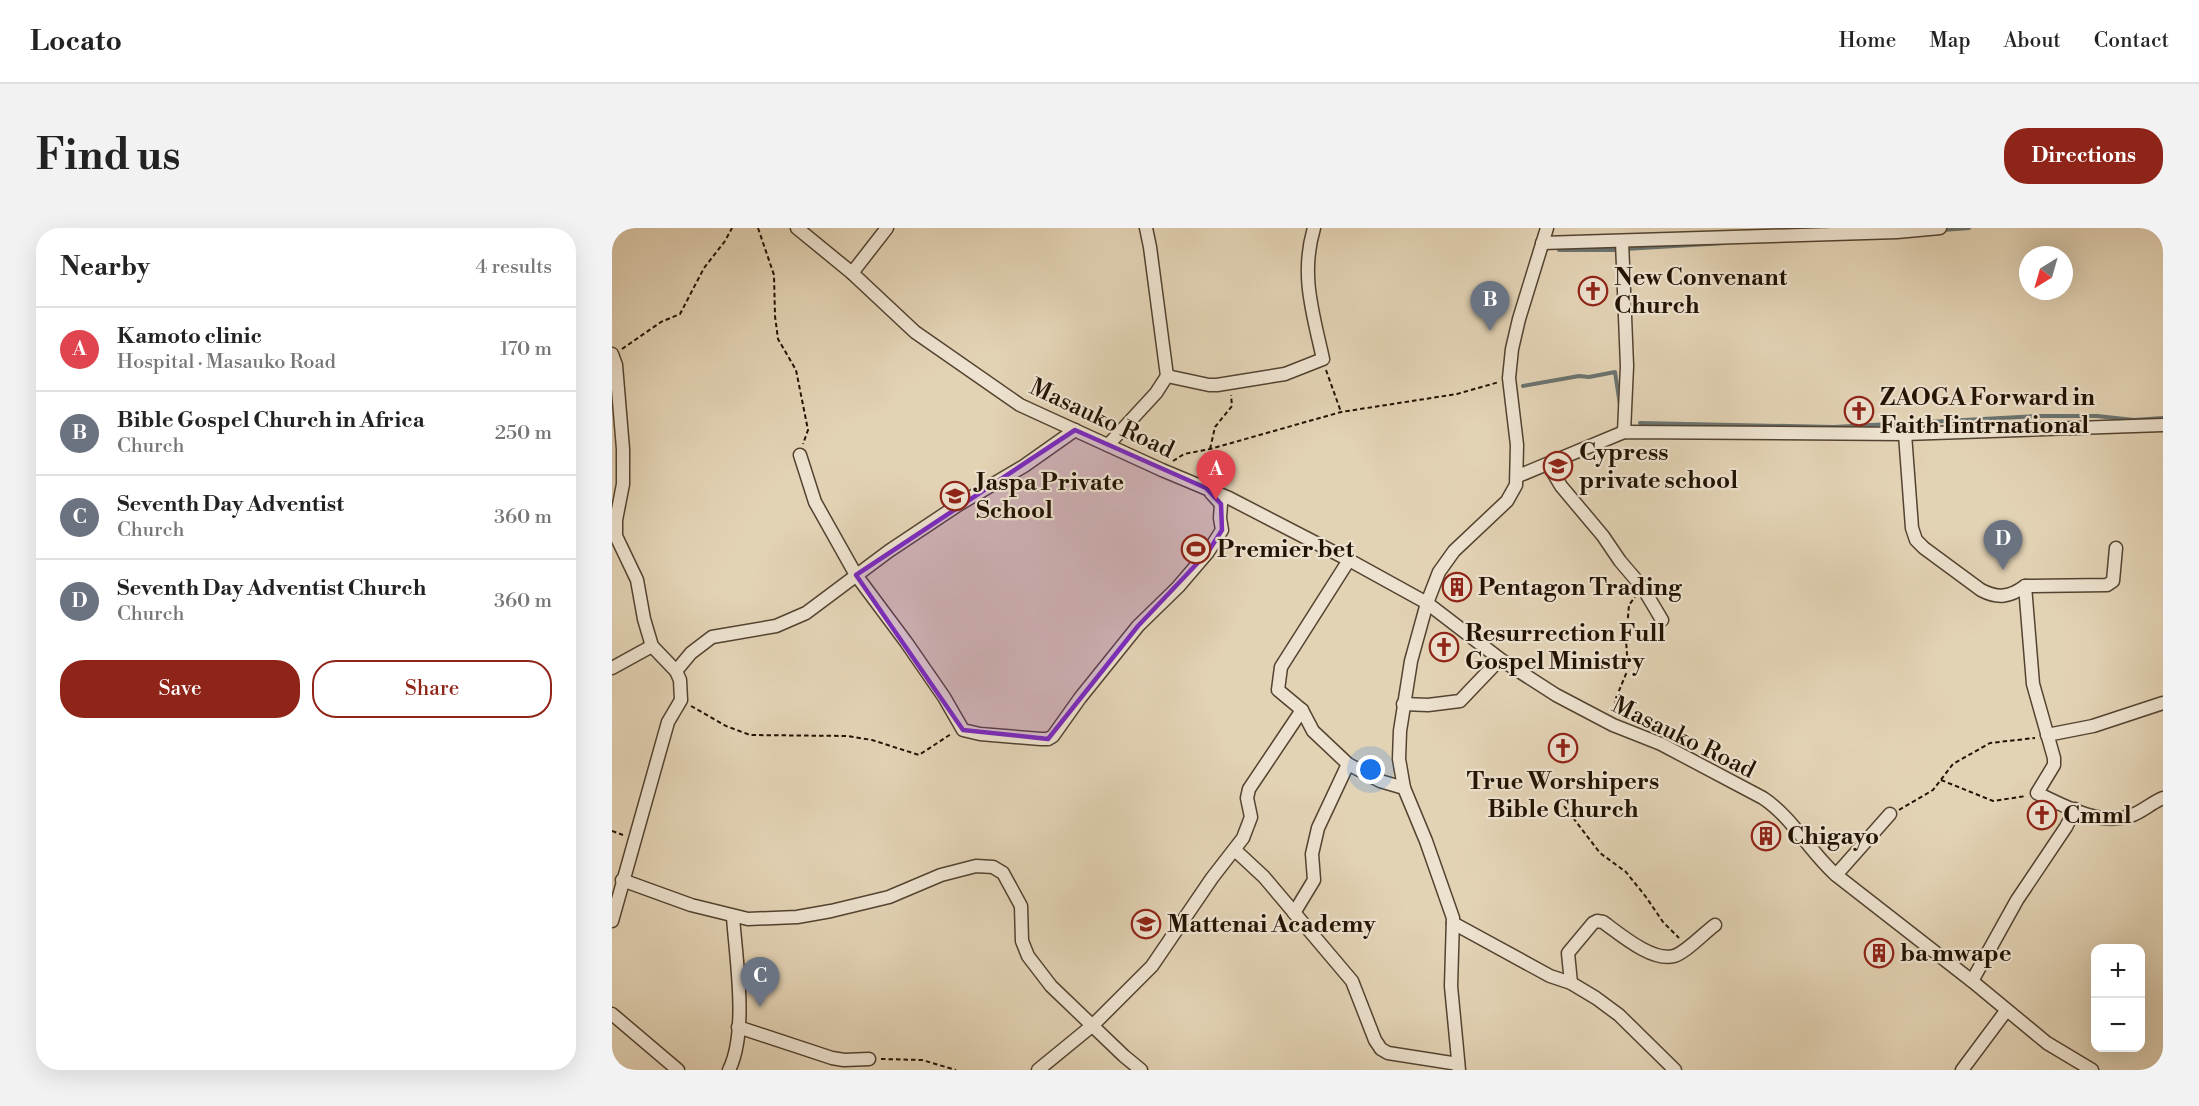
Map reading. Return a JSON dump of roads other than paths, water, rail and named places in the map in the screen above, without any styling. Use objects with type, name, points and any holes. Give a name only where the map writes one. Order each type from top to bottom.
[{"type":"street","name":"Masauko Road","points":[[797,228],[852,273],[894,314],[935,348],[1020,405],[1247,506],[1427,603],[1500,659],[1556,695],[1613,725],[1670,749],[1763,798],[1778,808],[1820,861],[1836,875],[2046,1043],[2092,1070]]},
{"type":"street","points":[[852,273],[887,228]]},
{"type":"street","points":[[1108,445],[1156,393],[1167,376],[1146,228]]},
{"type":"street","points":[[1167,376],[1217,385],[1285,374],[1323,359],[1307,285],[1309,245],[1314,228]]},
{"type":"street","points":[[1235,850],[1264,877],[1352,981],[1375,1040],[1381,1049],[1388,1053],[1459,1067],[1450,986],[1452,913],[1404,788],[1399,759],[1403,704],[1411,661],[1427,603],[1446,562],[1454,550],[1513,493],[1518,476],[1517,445],[1509,378],[1515,333],[1547,228]]},
{"type":"street","points":[[1542,243],[1940,228]]},
{"type":"street","points":[[1622,241],[1627,366],[1624,432]]},
{"type":"street","points":[[612,921],[668,722],[681,700],[680,680],[676,671],[652,646],[644,619],[637,580],[616,536],[616,520],[623,484],[623,460],[614,359]]},
{"type":"street","points":[[1518,476],[1624,432],[1905,434],[2163,425]]},
{"type":"street","points":[[676,671],[691,653],[712,637],[776,626],[795,619],[889,551],[1024,466],[1074,430]]},
{"type":"street","points":[[1905,434],[1912,528],[1916,540],[1953,570],[1991,596],[2010,595],[2025,586],[2111,584],[2114,581],[2116,548]]},
{"type":"street","points":[[800,455],[815,502],[856,575],[944,697],[963,730],[993,736],[1041,739],[1053,736],[1080,698],[1138,626],[1178,587],[1208,552],[1222,530],[1221,504],[1206,488]]},
{"type":"street","points":[[1548,464],[1561,486],[1642,588],[1662,620]]},
{"type":"street","points":[[1349,560],[1279,673],[1278,690],[1302,710],[1313,731],[1348,764],[1380,781],[1404,788]]},
{"type":"street","points":[[2025,586],[2033,684],[2054,758],[2054,765],[2037,794],[2105,819],[2132,815],[2163,798]]},
{"type":"street","points":[[612,668],[652,646]]},
{"type":"street","points":[[1403,704],[1428,705],[1460,700],[1500,659]]},
{"type":"street","points":[[2047,735],[2093,726],[2163,703]]},
{"type":"street","points":[[1038,1070],[1093,1025],[1152,966],[1212,878],[1235,850],[1251,817],[1247,798],[1249,789],[1302,710]]},
{"type":"street","points":[[1294,913],[1314,880],[1312,854],[1318,828],[1348,764]]},
{"type":"street","points":[[1971,981],[2017,900],[2066,827],[2075,809]]},
{"type":"street","points":[[1836,875],[1890,814]]},
{"type":"street","points":[[622,880],[691,905],[733,917],[797,918],[890,897],[941,875],[976,867],[993,867],[1003,873],[1021,906],[1022,941],[1028,956],[1051,986],[1141,1070]]},
{"type":"street","points":[[729,1070],[735,1056],[738,1027],[738,976],[733,917]]},
{"type":"street","points":[[1571,983],[1568,953],[1597,921],[1603,922],[1659,956],[1675,956],[1715,925]]},
{"type":"street","points":[[1453,923],[1550,976],[1571,983],[1619,1015],[1675,1070]]},
{"type":"street","points":[[1962,1070],[2006,1011]]},
{"type":"street","points":[[612,1014],[678,1070]]},
{"type":"street","points":[[738,1027],[832,1058],[869,1059]]},
{"type":"waterway","points":[[1943,230],[1969,228]]},
{"type":"waterway","points":[[1625,249],[1725,243]]},
{"type":"waterway","points":[[1559,250],[1621,250]]},
{"type":"waterway","points":[[1523,386],[1615,372],[1620,405]]},
{"type":"waterway","points":[[1640,423],[1834,427],[2038,416],[2097,416],[2134,420],[2163,418]]},
{"type":"place","name":"New Convenant Church","points":[[1593,291]]},
{"type":"place","name":"Bible Gospel Church in Africa","points":[[1490,331]]},
{"type":"place","name":"ZAOGA Forward in Faith Iintrnational","points":[[1859,411]]},
{"type":"place","name":"Cypress private school","points":[[1558,466]]},
{"type":"place","name":"Jaspa Private School","points":[[955,496]]},
{"type":"place","name":"Kamoto clinic","points":[[1216,500]]},
{"type":"place","name":"Premier bet","points":[[1196,549]]},
{"type":"place","name":"Seventh Day Adventist Church","points":[[2003,570]]},
{"type":"place","name":"Pentagon Trading","points":[[1457,587]]},
{"type":"place","name":"Resurrection Full Gospel Ministry","points":[[1444,647]]},
{"type":"place","name":"True Worshipers Bible Church","points":[[1563,748]]},
{"type":"place","name":"Cmml","points":[[2042,815]]},
{"type":"place","name":"Chigayo","points":[[1766,836]]},
{"type":"place","name":"Mattenai Academy","points":[[1146,924]]},
{"type":"place","name":"ba mwape","points":[[1879,953]]},
{"type":"place","name":"Seventh Day Adventist","points":[[760,1007]]}]
